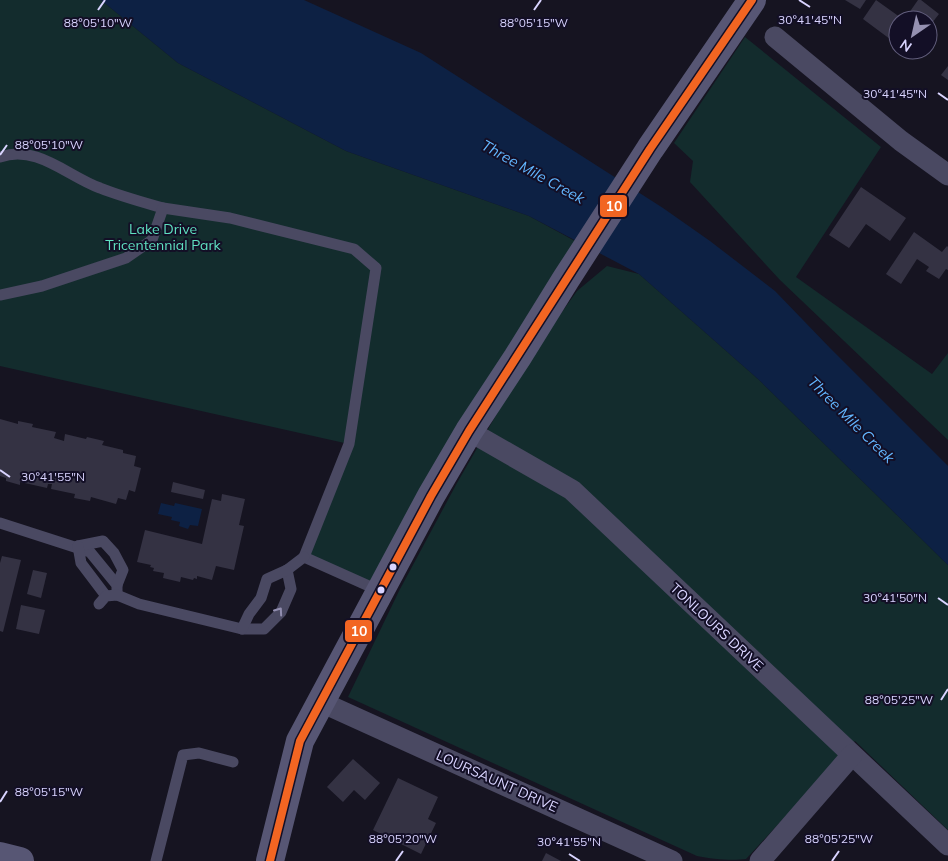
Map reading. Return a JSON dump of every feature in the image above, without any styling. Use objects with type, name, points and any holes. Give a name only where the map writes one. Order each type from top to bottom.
[{"type":"street","points":[[270,861],[300,741],[431,496],[469,431],[566,279],[650,150],[752,0]]},
{"type":"street","points":[[775,36],[901,141],[948,175]]},
{"type":"street","name":"TONLOURS DRIVE","points":[[469,431],[572,490],[948,845]]},
{"type":"street","name":"LOURSAUNT DRIVE","points":[[322,702],[672,861]]},
{"type":"street","points":[[760,861],[852,755]]},
{"type":"street","points":[[0,856],[20,861]]},
{"type":"lane","points":[[0,157],[19,154],[40,158],[98,188],[162,208],[230,218],[354,250],[376,268],[349,444],[304,557],[287,570],[267,579],[261,598],[249,614],[242,629]]},
{"type":"lane","points":[[0,295],[42,286],[126,258],[152,240],[162,208]]},
{"type":"lane","points":[[0,523],[78,546],[103,541],[114,553],[123,570],[110,595]]},
{"type":"lane","points":[[78,546],[81,563],[110,595],[242,629],[264,629],[280,612],[291,589],[287,570]]},
{"type":"lane","points":[[304,557],[380,591]]},
{"type":"lane","points":[[156,861],[183,755],[200,753],[233,762]]},
{"type":"green space","name":"Lake Drive Tricentennial Park","points":[[0,0],[101,0],[178,63],[346,151],[529,216],[586,247],[380,591],[304,557],[349,444],[0,366]]},
{"type":"green space","points":[[745,37],[881,147],[796,277],[932,374],[948,353],[948,440],[780,280],[690,182],[693,161],[674,143]]},
{"type":"green space","points":[[607,266],[639,274],[758,379],[948,565],[948,830],[855,741],[746,859],[735,860],[697,856],[348,697],[399,591],[457,483],[529,358],[577,291]]},
{"type":"water","name":"Three Mile Creek","points":[[101,0],[304,0],[421,53],[663,208],[775,291],[948,466],[948,565],[758,379],[639,274],[529,216],[346,151],[178,63]]},
{"type":"water","points":[[161,503],[174,506],[175,503],[202,509],[198,526],[190,525],[188,529],[179,526],[180,522],[171,520],[172,517],[158,514]]},
{"type":"building","points":[[845,0],[866,0],[860,9]]},
{"type":"building","points":[[876,0],[890,10],[888,10],[888,38],[863,19]]},
{"type":"building","points":[[918,0],[921,0],[934,10],[911,10]]},
{"type":"building","points":[[948,66],[948,80],[941,75]]},
{"type":"building","points":[[861,187],[906,218],[890,241],[866,224],[849,248],[829,235]]},
{"type":"building","points":[[914,232],[942,252],[948,247],[948,270],[946,269],[939,279],[926,271],[929,267],[917,259],[901,284],[886,274]]},
{"type":"building","points":[[0,419],[18,424],[18,421],[33,424],[32,427],[56,432],[54,438],[64,441],[65,434],[104,441],[102,445],[123,450],[123,453],[136,456],[134,466],[141,468],[135,492],[129,490],[126,500],[118,498],[116,504],[91,497],[90,501],[74,498],[75,494],[51,489],[52,484],[48,484],[47,488],[20,482],[20,485],[6,481],[6,478],[0,476]]},
{"type":"building","points":[[173,482],[205,490],[203,499],[171,492]]},
{"type":"building","points":[[222,494],[245,499],[239,525],[244,526],[234,570],[216,566],[212,580],[197,576],[197,579],[194,578],[193,580],[181,577],[180,582],[163,578],[164,573],[153,571],[154,568],[150,567],[151,565],[137,562],[145,530],[202,544],[212,499],[221,501]]},
{"type":"building","points":[[2,556],[21,560],[3,632],[0,631],[0,563]]},
{"type":"building","points":[[33,570],[47,573],[41,598],[27,594]]},
{"type":"building","points":[[21,605],[45,610],[39,634],[16,629]]},
{"type":"building","points":[[353,759],[380,783],[365,800],[354,790],[343,802],[327,787]]},
{"type":"building","points":[[398,778],[438,797],[428,819],[436,823],[421,854],[373,830]]},
{"type":"building","points":[[546,853],[561,861],[542,861]]},
{"type":"transit line","name":"10","points":[[270,861],[300,741],[431,496],[469,431],[650,149],[752,0]]}]
